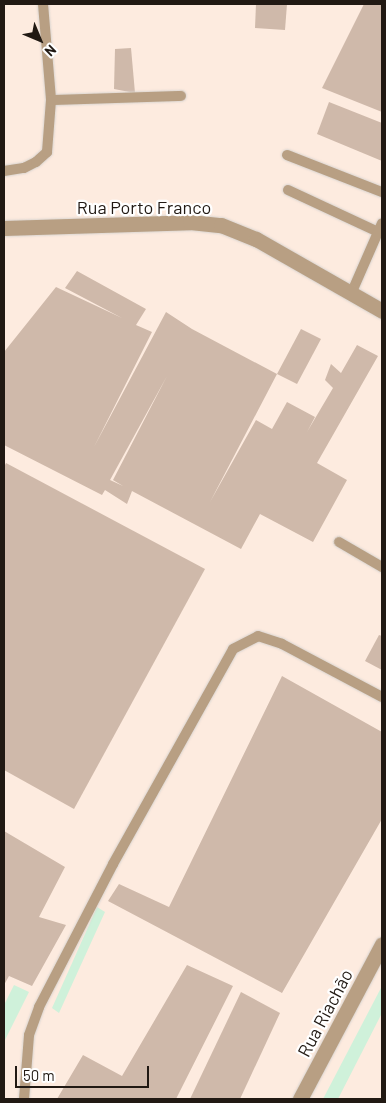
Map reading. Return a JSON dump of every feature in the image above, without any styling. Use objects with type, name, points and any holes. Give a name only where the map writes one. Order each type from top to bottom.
[{"type":"street","name":"Rua Porto Franco","points":[[4,228],[190,222],[221,226],[256,239],[382,311]]},
{"type":"street","name":"Rua Riachão","points":[[300,1099],[382,944]]},
{"type":"lane","points":[[4,171],[24,168],[36,162],[46,152],[51,100],[43,4]]},
{"type":"lane","points":[[51,100],[181,96]]},
{"type":"lane","points":[[287,155],[382,192]]},
{"type":"lane","points":[[288,190],[380,228],[351,294]]},
{"type":"lane","points":[[339,542],[382,566]]},
{"type":"lane","points":[[24,1099],[29,1035],[39,1008],[113,864],[233,648],[258,636],[282,644],[382,697]]},
{"type":"shaded area","points":[[4,4],[382,4],[382,1099],[4,1099]]},
{"type":"green space","points":[[97,907],[105,912],[59,1013],[52,1008]]},
{"type":"green space","points":[[14,985],[29,992],[4,1042],[4,1005]]},
{"type":"green space","points":[[382,986],[382,1013],[338,1099],[323,1099]]},
{"type":"building","points":[[256,4],[287,4],[285,30],[255,28]]},
{"type":"building","points":[[364,4],[382,4],[382,112],[322,88]]},
{"type":"building","points":[[131,48],[135,93],[114,89],[115,49]]},
{"type":"building","points":[[329,102],[382,123],[382,161],[317,134]]},
{"type":"building","points":[[77,271],[146,309],[136,325],[152,332],[94,447],[166,312],[192,329],[277,374],[210,502],[256,420],[272,429],[287,402],[315,417],[307,432],[333,388],[325,380],[331,364],[341,373],[357,345],[378,356],[317,463],[347,480],[313,542],[260,514],[241,549],[132,491],[127,504],[105,490],[102,495],[4,445],[4,352],[56,287],[122,318],[65,288]],"holes":[[[167,376],[113,480],[123,486],[110,480]]]},
{"type":"building","points":[[301,329],[321,339],[297,384],[277,374]]},
{"type":"building","points":[[6,463],[205,569],[74,809],[4,770],[4,467]]},
{"type":"building","points":[[379,635],[382,636],[382,670],[365,661]]},
{"type":"building","points":[[282,676],[382,732],[382,819],[282,993],[108,901],[119,884],[169,907]]},
{"type":"building","points":[[4,831],[65,867],[39,917],[66,925],[32,986],[9,976],[4,985]]},
{"type":"building","points":[[187,965],[233,986],[176,1099],[57,1099],[83,1055],[122,1076]]},
{"type":"building","points":[[241,992],[280,1013],[240,1099],[190,1099]]}]
